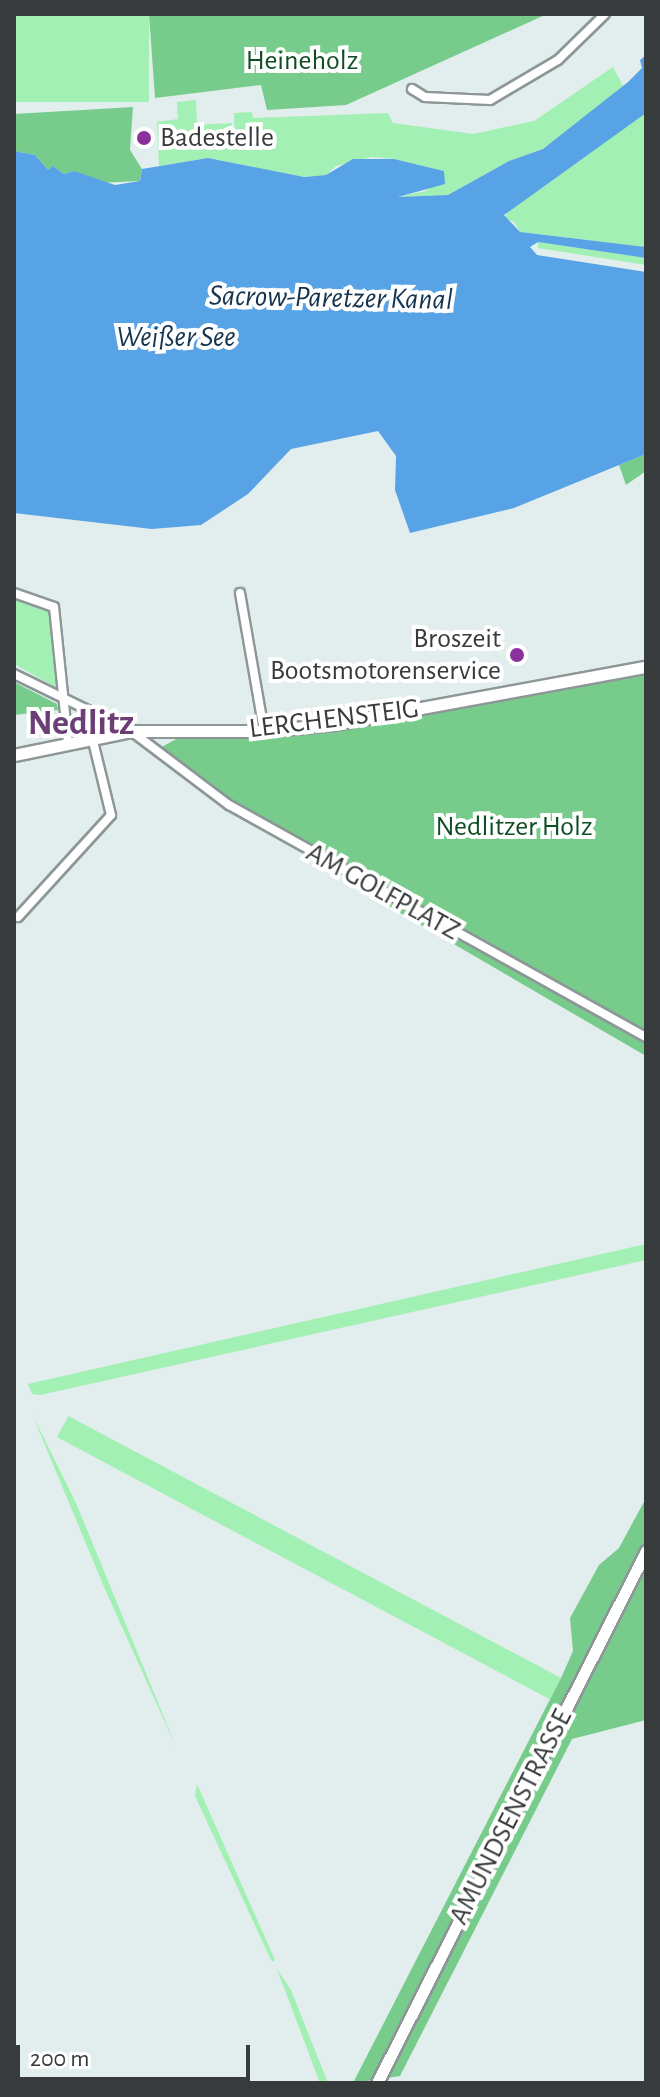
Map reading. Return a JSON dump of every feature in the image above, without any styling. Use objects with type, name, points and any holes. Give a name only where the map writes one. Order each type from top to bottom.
[{"type":"street","points":[[412,89],[425,97],[490,100],[558,60],[605,14]]},
{"type":"street","points":[[14,593],[52,603],[68,742]]},
{"type":"street","points":[[240,593],[264,731]]},
{"type":"street","name":"LERCHENSTEIG","points":[[14,755],[131,731],[264,731],[396,715],[482,694],[646,667]]},
{"type":"street","name":"AM GOLFPLATZ","points":[[14,674],[97,718],[131,731],[229,805],[646,1037]]},
{"type":"street","points":[[18,917],[111,815],[92,737]]},
{"type":"street","name":"AMUNDSENSTRASSE","points":[[377,2083],[646,1551]]},
{"type":"green space","points":[[14,14],[149,14],[149,102],[14,102]]},
{"type":"green space","name":"Heineholz","points":[[149,14],[547,14],[346,105],[267,110],[261,85],[155,98]]},
{"type":"green space","points":[[613,67],[623,86],[583,119],[543,149],[509,161],[448,195],[397,197],[426,191],[444,171],[394,159],[372,157],[336,166],[326,175],[303,177],[208,158],[159,166],[157,122],[178,119],[177,102],[196,100],[198,148],[235,146],[234,113],[252,112],[253,118],[388,113],[393,123],[473,134],[534,121]]},
{"type":"green space","points":[[133,107],[130,150],[142,169],[140,181],[98,183],[74,171],[64,174],[53,166],[48,170],[35,155],[14,151],[14,114]]},
{"type":"green space","points":[[646,113],[646,247],[520,232],[514,222],[504,219],[509,209]]},
{"type":"green space","points":[[232,123],[233,143],[201,145],[200,125]]},
{"type":"green space","points":[[538,242],[646,258],[646,265],[538,248]]},
{"type":"green space","points":[[646,454],[646,471],[626,485],[619,465]]},
{"type":"green space","points":[[14,599],[51,606],[57,688],[14,664]]},
{"type":"green space","name":"Nedlitzer Holz","points":[[646,672],[646,1056],[342,879],[345,867],[242,810],[160,748],[178,738],[303,732],[391,721]]},
{"type":"green space","points":[[14,682],[57,704],[58,710],[14,715]]},
{"type":"green space","points":[[646,1244],[646,1260],[40,1395],[32,1394],[28,1384]]},
{"type":"green space","points":[[32,1414],[76,1503],[177,1749],[104,1587]]},
{"type":"green space","points":[[68,1416],[561,1678],[550,1699],[57,1437]]},
{"type":"green space","points":[[646,1498],[646,1720],[572,1739],[400,2076],[353,2083],[561,1678],[573,1651],[570,1618],[599,1565],[619,1548]]},
{"type":"green space","points":[[197,1784],[275,1960],[272,1962],[195,1796]]},
{"type":"green space","points":[[277,1969],[291,1990],[328,2083],[320,2083]]},
{"type":"water","name":"Weißer See","points":[[646,55],[646,113],[504,215],[520,232],[646,247],[646,258],[538,242],[530,247],[537,255],[646,272],[646,454],[514,508],[410,533],[395,490],[396,456],[378,431],[291,449],[248,494],[201,525],[152,529],[14,513],[14,151],[35,155],[48,170],[53,166],[64,174],[74,171],[115,185],[140,181],[142,169],[208,158],[304,177],[326,175],[353,159],[394,159],[444,171],[445,184],[398,197],[448,195],[509,161],[543,149],[628,82],[642,68],[640,60]]},
{"type":"place","name":"Badestelle","points":[[144,138]]},
{"type":"place","name":"Broszeit Bootsmotorenservice","points":[[517,655]]},
{"type":"district","name":"Nedlitz","points":[[81,724]]},
{"type":"water label","name":"Sacrow-Paretzer Kanal","points":[[331,298]]}]
